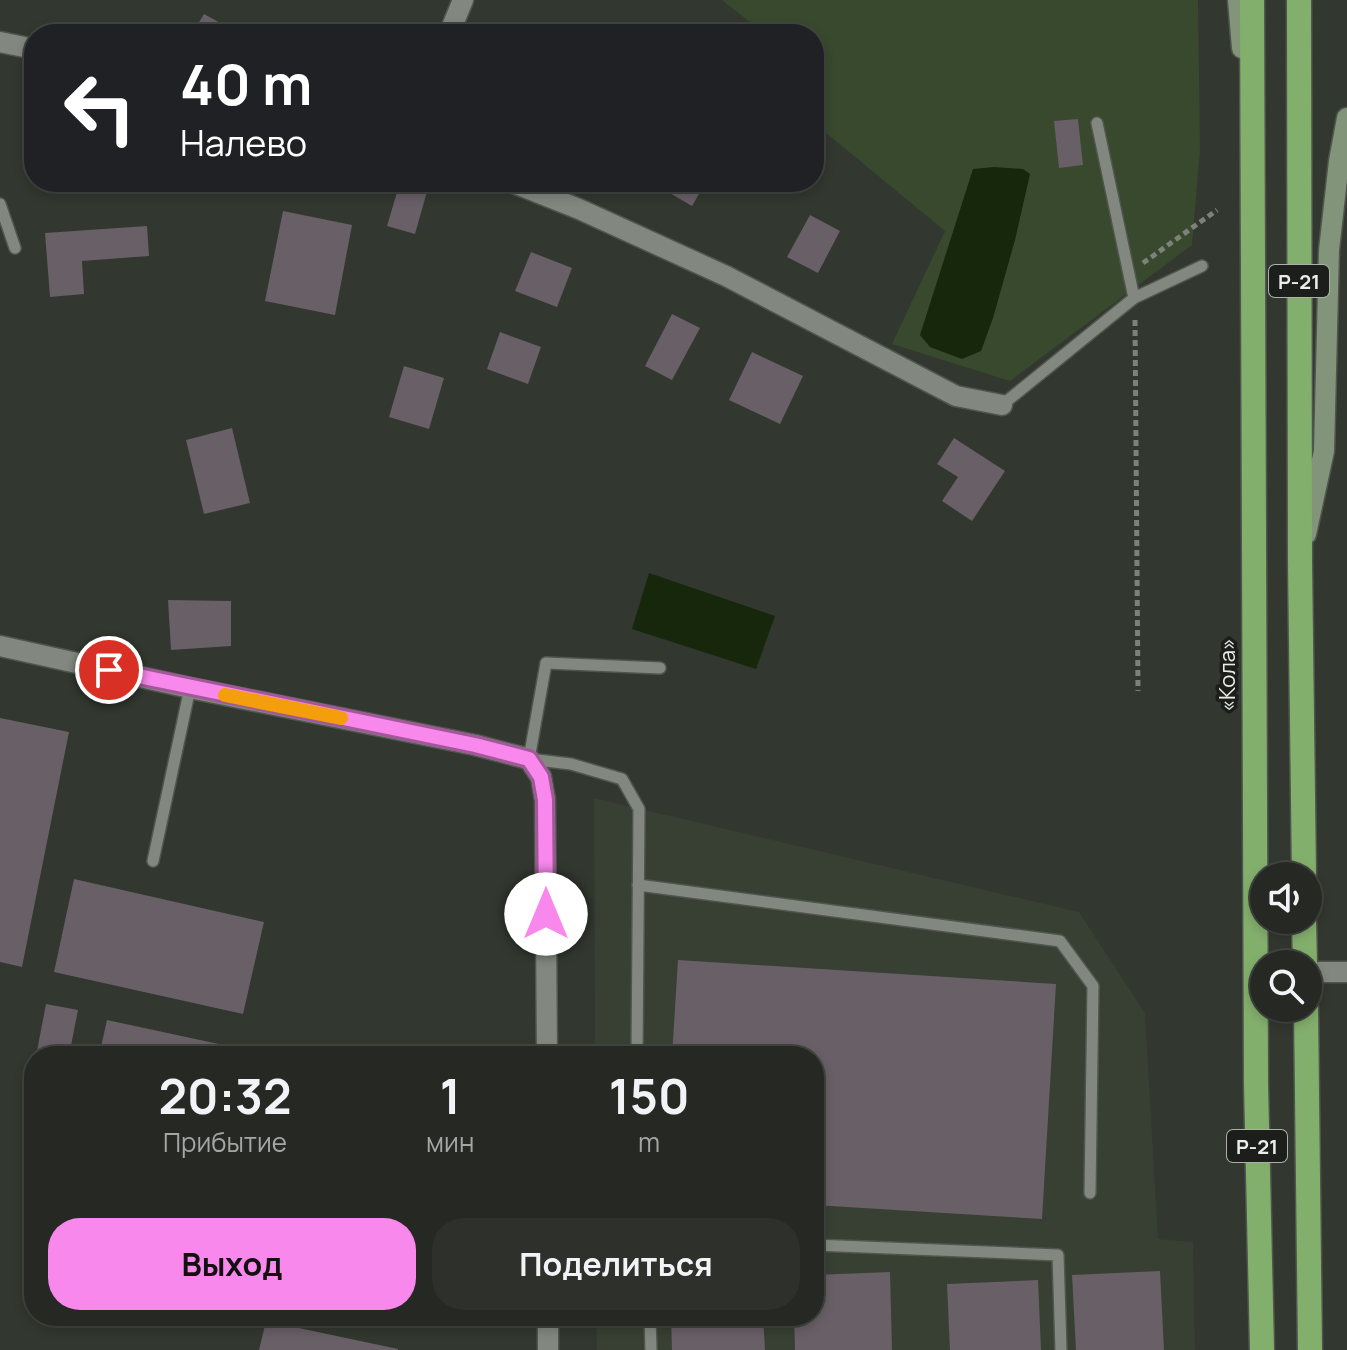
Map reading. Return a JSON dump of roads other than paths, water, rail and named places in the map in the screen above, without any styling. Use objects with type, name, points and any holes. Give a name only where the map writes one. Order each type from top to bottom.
[{"type":"highway","name":"«Кола»","points":[[1252,0],[1256,1084],[1262,1350]]},
{"type":"highway","name":"Р-21","points":[[1299,0],[1304,862]]},
{"type":"highway","name":"Р-21","points":[[1306,1022],[1310,1350]]},
{"type":"main road","points":[[1238,0],[1251,155]]},
{"type":"main road","points":[[1300,562],[1324,451],[1329,250],[1347,118]]},
{"type":"street","points":[[453,24],[463,0]]},
{"type":"street","points":[[0,42],[24,47]]},
{"type":"street","points":[[536,192],[726,276],[956,396],[1002,405]]},
{"type":"street","points":[[0,646],[475,745],[529,759],[541,777],[545,800],[547,1046]]},
{"type":"street","points":[[1322,972],[1347,972]]},
{"type":"street","points":[[548,1326],[548,1350]]},
{"type":"lane","points":[[1097,123],[1134,298]]},
{"type":"lane","points":[[0,204],[15,248]]},
{"type":"lane","points":[[1002,405],[1134,298],[1202,266]]},
{"type":"lane","points":[[637,1046],[639,809],[622,779],[571,764],[529,759],[546,663],[660,668]]},
{"type":"lane","points":[[153,861],[190,688]]},
{"type":"lane","points":[[638,885],[1060,941],[1093,986],[1090,1193]]},
{"type":"lane","points":[[824,1245],[1058,1255],[1061,1350]]},
{"type":"lane","points":[[650,1326],[651,1350]]}]
